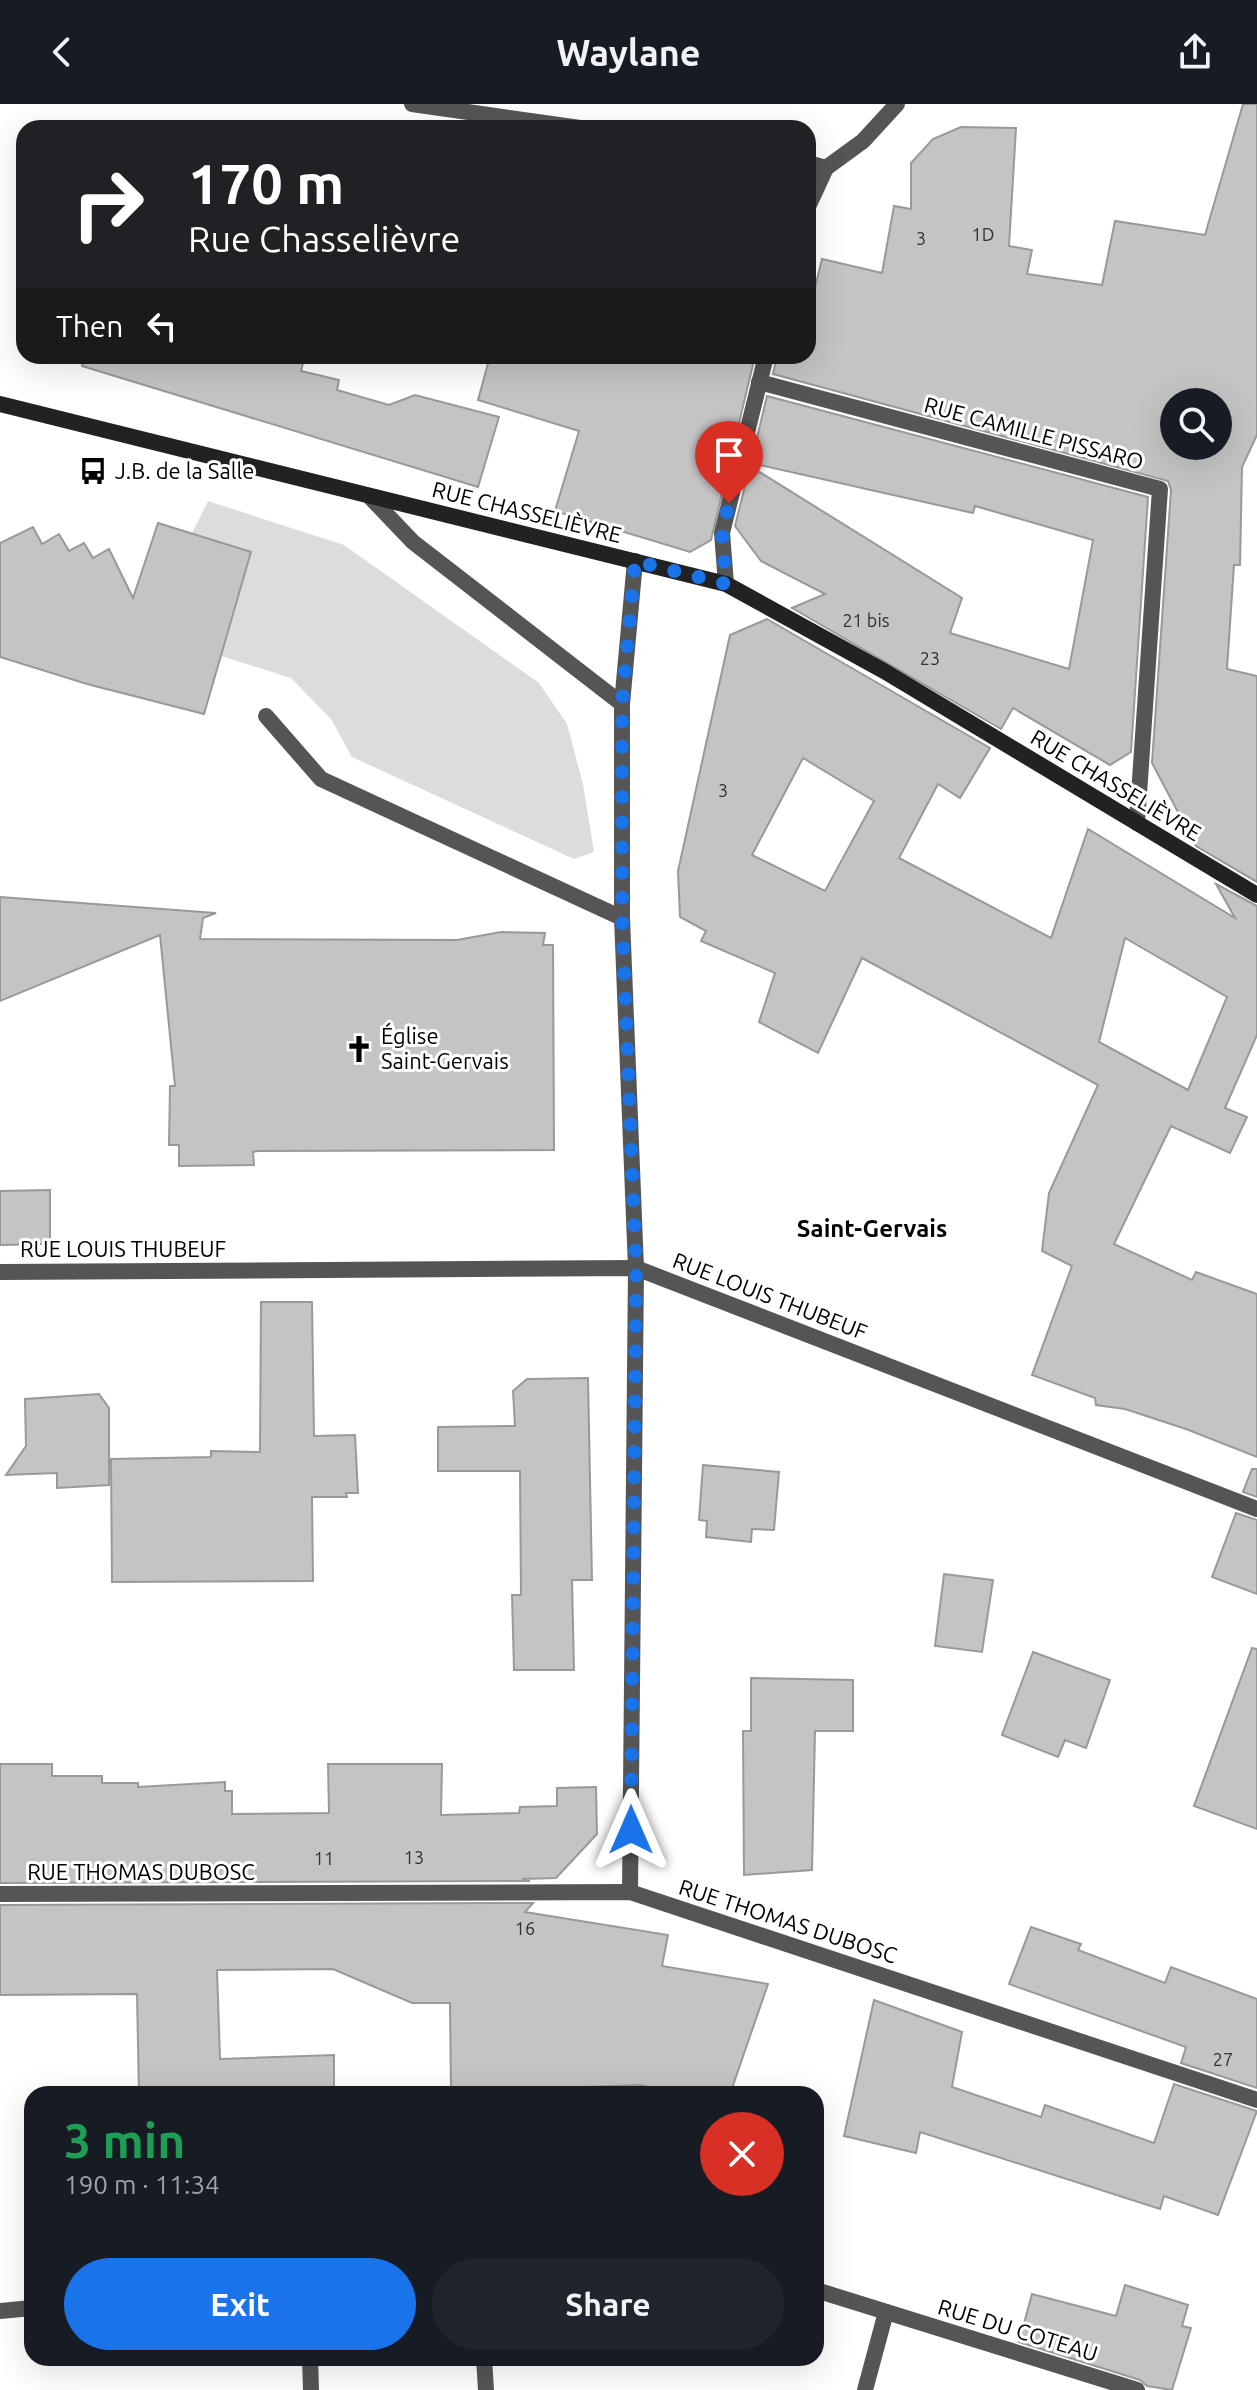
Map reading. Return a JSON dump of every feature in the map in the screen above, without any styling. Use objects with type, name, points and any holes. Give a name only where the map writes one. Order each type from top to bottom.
[{"type":"street","points":[[412,104],[524,120]]},
{"type":"street","points":[[816,190],[826,168],[863,141],[897,104]]},
{"type":"street","points":[[816,165],[826,168]]},
{"type":"street","points":[[726,584],[722,533],[764,364]]},
{"type":"street","name":"RUE CAMILLE PISSARO","points":[[759,382],[1160,489],[1137,823]]},
{"type":"street","name":"RUE CHASSELIÈVRE","points":[[0,404],[726,584],[884,671],[1257,895]]},
{"type":"street","points":[[370,497],[413,542],[622,704]]},
{"type":"street","points":[[630,1892],[636,1268],[622,918],[622,704],[635,561]]},
{"type":"street","points":[[266,716],[321,779],[622,918]]},
{"type":"street","name":"RUE LOUIS THUBEUF","points":[[0,1272],[636,1268],[1257,1509]]},
{"type":"street","name":"RUE THOMAS DUBOSC","points":[[0,1894],[630,1892],[1257,2100]]},
{"type":"street","name":"RUE DU COTEAU","points":[[824,2293],[1137,2390]]},
{"type":"street","points":[[0,2311],[24,2309]]},
{"type":"street","points":[[865,2390],[886,2312]]},
{"type":"street","points":[[310,2366],[311,2390]]},
{"type":"street","points":[[484,2366],[486,2390]]},
{"type":"shaded area","points":[[208,501],[344,545],[539,683],[567,724],[583,784],[594,852],[574,859],[352,757],[331,719],[291,678],[221,656],[251,552],[192,533]]},
{"type":"building","points":[[1243,104],[1257,104],[1257,435],[1242,467],[1240,565],[1234,565],[1227,669],[1257,676],[1257,882],[1196,846],[1152,763],[1171,490],[1168,481],[773,374],[775,364],[816,364],[816,283],[822,259],[882,273],[894,206],[911,209],[911,163],[933,139],[961,127],[1016,128],[1009,246],[1032,250],[1027,274],[1102,285],[1115,221],[1205,235]]},
{"type":"building","points":[[303,364],[301,371],[339,380],[337,390],[389,405],[415,395],[499,417],[478,487],[82,366]]},
{"type":"building","points":[[488,364],[753,364],[711,540],[690,552],[555,511],[579,431],[478,400]]},
{"type":"building","points":[[767,396],[1148,497],[1131,752],[1110,765],[1013,708],[1001,729],[792,608],[825,594],[761,561],[735,526],[750,466],[962,598],[950,633],[1069,669],[1093,540],[975,506],[973,513],[751,463]]},
{"type":"building","points":[[158,523],[251,552],[204,714],[87,684],[0,657],[0,543],[33,527],[42,544],[59,534],[69,551],[84,543],[93,558],[109,549],[133,598]]},
{"type":"building","points":[[767,619],[990,748],[960,798],[938,784],[899,858],[1051,938],[1088,829],[1235,918],[1216,884],[1257,906],[1257,1035],[1225,1108],[1247,1117],[1230,1153],[1171,1126],[1114,1244],[1192,1280],[1196,1272],[1257,1294],[1257,1457],[1125,1409],[1096,1405],[1095,1398],[1032,1375],[1072,1266],[1042,1251],[1049,1193],[1098,1085],[862,958],[818,1053],[759,1022],[775,973],[701,941],[706,931],[680,917],[678,871],[730,635]],"holes":[[[803,758],[874,801],[825,891],[752,855]],[[1125,938],[1227,997],[1188,1090],[1099,1042]]]},
{"type":"building","name":"Église Saint-Gervais","points":[[0,897],[216,913],[203,918],[200,939],[457,940],[501,932],[545,933],[543,945],[553,945],[554,1150],[258,1151],[253,1152],[254,1165],[179,1166],[179,1145],[169,1145],[170,1086],[175,1086],[160,935],[0,1001]]},
{"type":"building","points":[[50,1190],[50,1244],[0,1245],[0,1191]]},
{"type":"building","points":[[261,1302],[312,1302],[314,1436],[355,1435],[358,1493],[346,1493],[347,1497],[312,1497],[313,1581],[112,1582],[111,1459],[211,1457],[211,1451],[260,1452]]},
{"type":"building","points":[[588,1378],[592,1580],[572,1580],[574,1670],[514,1670],[512,1595],[521,1595],[520,1471],[438,1471],[438,1427],[515,1426],[513,1391],[527,1379]]},
{"type":"building","points":[[99,1394],[109,1408],[109,1485],[57,1488],[57,1473],[6,1475],[26,1446],[25,1399]]},
{"type":"building","points":[[703,1465],[779,1472],[774,1530],[752,1529],[751,1542],[706,1537],[707,1521],[699,1520]]},
{"type":"building","points":[[1252,1469],[1257,1469],[1257,1497],[1243,1492]]},
{"type":"building","points":[[1236,1513],[1257,1520],[1257,1594],[1212,1577]]},
{"type":"building","points":[[944,1574],[993,1580],[982,1652],[935,1646]]},
{"type":"building","points":[[1252,1648],[1257,1649],[1257,1829],[1194,1806]]},
{"type":"building","points":[[1033,1652],[1110,1680],[1086,1748],[1065,1740],[1058,1757],[1002,1735]]},
{"type":"building","points":[[751,1678],[853,1680],[853,1731],[815,1731],[812,1870],[744,1875],[743,1731],[751,1731]]},
{"type":"building","points":[[0,1764],[52,1764],[52,1776],[102,1776],[102,1783],[138,1783],[138,1787],[225,1782],[225,1791],[232,1791],[232,1814],[329,1813],[328,1764],[442,1764],[441,1815],[519,1813],[520,1807],[557,1806],[557,1788],[596,1787],[597,1834],[556,1878],[522,1879],[530,1881],[0,1883]]},
{"type":"building","points":[[533,1903],[525,1912],[668,1935],[662,1966],[768,1984],[733,2086],[451,2086],[450,2003],[412,2003],[333,1969],[217,1970],[220,2059],[334,2055],[334,2086],[139,2086],[137,1994],[0,1995],[0,1905]]},
{"type":"building","points":[[1031,1927],[1081,1944],[1078,1950],[1165,1983],[1171,1967],[1257,1999],[1257,2088],[1181,2063],[1186,2047],[1009,1984]]},
{"type":"building","points":[[874,2000],[962,2032],[952,2087],[1041,2117],[1045,2105],[1154,2143],[1174,2084],[1257,2111],[1218,2215],[1164,2196],[1160,2209],[920,2132],[916,2153],[844,2136]]},
{"type":"building","points":[[1125,2285],[1188,2305],[1182,2326],[1191,2328],[1172,2390],[1147,2386],[1140,2380],[1019,2342],[1032,2294],[1116,2316]]},
{"type":"place","name":"J.B. de la Salle","points":[[93,471]]},
{"type":"place","name":"Église Saint-Gervais","points":[[359,1049]]},
{"type":"district","name":"Saint-Gervais","points":[[872,1229]]},
{"type":"route","points":[[631,1830],[636,1268],[622,918],[622,704],[635,561],[726,584],[722,533],[729,503]]}]
